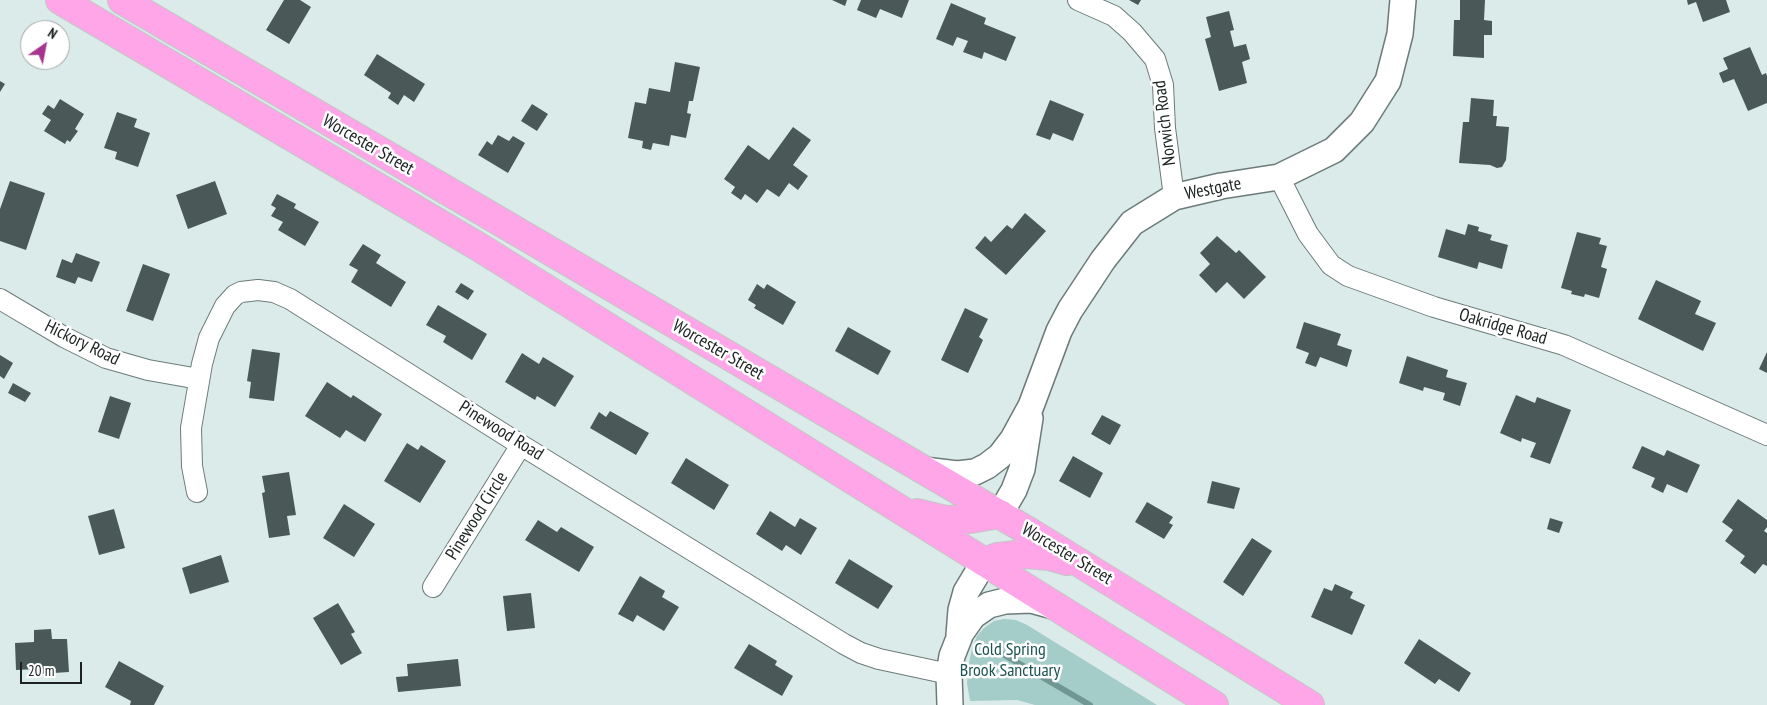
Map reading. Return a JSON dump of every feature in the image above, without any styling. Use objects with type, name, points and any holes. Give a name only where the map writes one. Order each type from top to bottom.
[{"type":"highway","name":"Worcester Street","points":[[60,0],[479,247],[1214,705]]},
{"type":"highway","name":"Worcester Street","points":[[122,0],[1000,514],[1310,705]]},
{"type":"highway","points":[[880,498],[916,512],[946,520],[970,520],[1000,514]]},
{"type":"highway","points":[[984,562],[1011,555],[1037,554],[1065,560],[1094,571]]},
{"type":"street","name":"Norwich Road","points":[[1078,0],[1114,16],[1132,32],[1155,59],[1163,85],[1165,128],[1174,196]]},
{"type":"street","name":"Westgate","points":[[924,470],[956,474],[975,472],[1000,456],[1010,444],[1031,406],[1058,331],[1084,286],[1132,223],[1174,196],[1279,177],[1334,150],[1362,122],[1388,81],[1400,34],[1404,0]]},
{"type":"street","name":"Oakridge Road","points":[[1279,177],[1308,234],[1331,265],[1348,276],[1434,307],[1564,346],[1767,435]]},
{"type":"street","name":"Pinewood Road","points":[[197,492],[190,440],[199,379],[209,338],[225,306],[235,296],[241,292],[267,290],[290,299],[852,649],[892,662],[949,674]]},
{"type":"street","name":"Hickory Road","points":[[0,299],[64,337],[106,358],[148,370],[199,379]]},
{"type":"street","name":"Westgate","points":[[1000,514],[1014,490],[1022,469],[1031,406]]},
{"type":"street","name":"Pinewood Circle","points":[[434,587],[522,445]]},
{"type":"street","points":[[958,640],[963,600],[969,585],[984,562]]},
{"type":"street","points":[[950,705],[949,674],[952,656],[964,627],[973,616],[983,608],[997,602],[1013,600],[1031,600],[1059,608]]},
{"type":"green space","name":"Cold Spring Brook Sanctuary","points":[[1004,619],[1016,620],[1027,625],[1157,705],[1035,705],[1017,700],[970,701],[967,683],[972,648],[977,636],[984,628],[994,621]]},
{"type":"building","points":[[284,0],[300,0],[311,7],[289,44],[266,30]]},
{"type":"building","points":[[832,0],[847,0],[845,6]]},
{"type":"building","points":[[861,0],[909,0],[902,18],[880,9],[876,18],[857,10]]},
{"type":"building","points":[[1129,0],[1141,0],[1138,5]]},
{"type":"building","points":[[1460,0],[1485,0],[1484,20],[1492,21],[1492,35],[1484,35],[1484,58],[1453,56],[1454,20],[1460,20]]},
{"type":"building","points":[[1687,0],[1726,0],[1730,12],[1703,22],[1696,2],[1688,5]]},
{"type":"building","points":[[951,3],[986,18],[984,24],[1016,37],[1006,61],[984,52],[982,59],[963,52],[968,41],[957,37],[953,46],[936,39]]},
{"type":"building","points":[[1229,11],[1234,30],[1230,31],[1234,47],[1246,44],[1250,59],[1242,62],[1247,83],[1219,91],[1205,39],[1211,37],[1206,17]]},
{"type":"building","points":[[1750,47],[1762,75],[1766,73],[1767,76],[1767,103],[1748,111],[1734,79],[1723,83],[1719,73],[1728,69],[1723,58]]},
{"type":"building","points":[[377,54],[425,84],[414,102],[404,95],[398,105],[388,98],[391,93],[364,75]]},
{"type":"building","points":[[675,62],[700,67],[693,101],[689,101],[687,113],[691,114],[686,138],[671,135],[669,146],[653,143],[651,150],[642,148],[643,141],[628,138],[635,102],[646,104],[649,88],[670,92]]},
{"type":"building","points":[[0,81],[5,84],[0,92]]},
{"type":"building","points":[[1471,98],[1494,100],[1493,116],[1497,116],[1496,126],[1509,127],[1506,160],[1502,167],[1459,163],[1463,122],[1469,122]]},
{"type":"building","points":[[60,99],[84,114],[75,129],[78,131],[70,142],[67,140],[65,144],[44,131],[51,120],[42,114],[48,105],[54,109]]},
{"type":"building","points":[[1050,100],[1084,114],[1073,141],[1053,133],[1050,140],[1036,135]]},
{"type":"building","points":[[532,104],[548,114],[537,131],[521,121]]},
{"type":"building","points":[[117,112],[137,119],[134,127],[150,133],[138,167],[115,159],[117,152],[104,148]]},
{"type":"building","points":[[793,127],[811,140],[793,165],[808,176],[798,190],[789,183],[779,197],[767,189],[757,203],[745,194],[741,200],[731,193],[735,187],[724,179],[748,145],[769,160]]},
{"type":"building","points":[[498,135],[509,141],[513,136],[525,143],[508,173],[478,155],[487,141],[492,145]]},
{"type":"building","points":[[10,181],[45,193],[26,250],[0,241],[0,209]]},
{"type":"building","points":[[215,181],[227,214],[188,229],[176,195]]},
{"type":"building","points":[[277,194],[296,204],[294,208],[319,222],[305,246],[278,230],[283,222],[271,216],[276,208],[271,205]]},
{"type":"building","points":[[1025,213],[1046,231],[1006,275],[975,248],[985,236],[991,242],[1007,225],[1012,229]]},
{"type":"building","points":[[1468,224],[1479,227],[1478,231],[1492,235],[1490,240],[1508,245],[1502,269],[1479,262],[1477,269],[1438,257],[1446,229],[1465,235]]},
{"type":"building","points":[[1577,232],[1601,238],[1599,244],[1607,246],[1601,267],[1607,269],[1599,298],[1585,294],[1584,297],[1571,294],[1572,291],[1561,288]]},
{"type":"building","points":[[1217,236],[1236,253],[1239,250],[1266,277],[1244,299],[1227,282],[1216,293],[1199,275],[1210,264],[1200,253]]},
{"type":"building","points":[[363,244],[381,255],[376,263],[406,282],[391,307],[351,282],[358,270],[349,265]]},
{"type":"building","points":[[76,253],[100,262],[92,282],[78,277],[75,284],[56,277],[62,259],[72,263]]},
{"type":"building","points":[[143,264],[170,274],[153,321],[126,311]]},
{"type":"building","points":[[1656,280],[1701,301],[1695,314],[1716,323],[1703,351],[1638,319]]},
{"type":"building","points":[[461,283],[474,291],[468,300],[455,292]]},
{"type":"building","points":[[757,284],[764,289],[767,284],[796,302],[783,325],[754,308],[756,305],[748,300]]},
{"type":"building","points":[[438,305],[487,334],[472,360],[443,342],[446,336],[426,325]]},
{"type":"building","points":[[965,308],[988,319],[979,337],[983,340],[968,373],[941,360]]},
{"type":"building","points":[[1304,322],[1341,334],[1337,345],[1352,350],[1347,367],[1320,357],[1316,367],[1305,363],[1309,353],[1296,348]]},
{"type":"building","points":[[848,327],[891,351],[878,375],[835,351]]},
{"type":"building","points":[[252,349],[280,353],[274,401],[249,398],[251,382],[247,381]]},
{"type":"building","points":[[1767,352],[1767,373],[1759,369]]},
{"type":"building","points":[[522,353],[539,364],[543,357],[574,376],[555,407],[537,396],[535,400],[505,382]]},
{"type":"building","points":[[0,355],[13,363],[4,379],[0,376]]},
{"type":"building","points":[[1407,356],[1448,370],[1446,377],[1467,383],[1460,406],[1443,400],[1445,393],[1424,387],[1423,391],[1399,383]]},
{"type":"building","points":[[327,382],[351,398],[353,395],[382,414],[365,442],[346,430],[340,438],[305,416]]},
{"type":"building","points":[[13,383],[31,393],[25,402],[8,393]]},
{"type":"building","points":[[1516,395],[1535,403],[1537,397],[1571,410],[1550,464],[1530,457],[1536,443],[1522,438],[1521,442],[1500,433]]},
{"type":"building","points":[[110,396],[131,403],[119,439],[98,432]]},
{"type":"building","points":[[610,411],[649,433],[636,455],[590,428],[599,412],[606,417]]},
{"type":"building","points":[[1102,415],[1121,425],[1110,445],[1091,434]]},
{"type":"building","points":[[407,443],[418,450],[421,445],[446,461],[420,503],[384,481]]},
{"type":"building","points":[[1642,446],[1664,456],[1667,450],[1700,465],[1687,493],[1667,484],[1663,493],[1651,487],[1655,478],[1632,468]]},
{"type":"building","points":[[1073,456],[1103,473],[1090,498],[1059,481]]},
{"type":"building","points":[[686,458],[729,485],[714,510],[671,483]]},
{"type":"building","points":[[289,472],[296,515],[287,516],[290,535],[269,538],[262,493],[265,492],[262,476]]},
{"type":"building","points":[[1212,481],[1240,488],[1234,509],[1207,503]]},
{"type":"building","points":[[1738,499],[1767,520],[1767,527],[1764,531],[1767,533],[1767,566],[1763,564],[1755,574],[1740,563],[1745,556],[1725,541],[1733,530],[1722,522]]},
{"type":"building","points":[[1147,502],[1173,517],[1169,523],[1173,525],[1164,539],[1135,522]]},
{"type":"building","points":[[344,504],[375,524],[354,557],[323,538]]},
{"type":"building","points":[[114,509],[125,548],[99,555],[88,516]]},
{"type":"building","points":[[770,511],[795,527],[800,518],[817,528],[801,555],[786,545],[782,551],[756,534]]},
{"type":"building","points":[[1550,518],[1563,522],[1559,533],[1547,529]]},
{"type":"building","points":[[538,520],[557,532],[561,527],[594,547],[579,572],[525,540]]},
{"type":"building","points":[[1252,538],[1272,551],[1243,596],[1223,582]]},
{"type":"building","points":[[221,555],[229,582],[190,594],[182,568]]},
{"type":"building","points":[[849,559],[893,586],[878,609],[835,583]]},
{"type":"building","points":[[640,576],[665,591],[662,597],[679,607],[664,631],[637,615],[633,622],[618,614]]},
{"type":"building","points":[[1335,584],[1353,592],[1350,598],[1365,605],[1352,635],[1311,617],[1324,588],[1332,591]]},
{"type":"building","points":[[531,593],[535,628],[507,631],[503,596]]},
{"type":"building","points":[[338,603],[355,632],[351,634],[362,653],[341,665],[313,618]]},
{"type":"building","points":[[51,629],[52,639],[67,639],[69,672],[38,674],[38,669],[16,670],[15,643],[34,642],[34,630]]},
{"type":"building","points":[[1419,639],[1471,673],[1459,692],[1439,679],[1435,684],[1404,663]]},
{"type":"building","points":[[749,644],[777,661],[775,665],[793,676],[782,696],[734,668]]},
{"type":"building","points":[[458,659],[461,686],[398,692],[396,677],[408,676],[407,664]]},
{"type":"building","points":[[119,661],[164,686],[154,705],[130,705],[131,701],[105,687]]},
{"type":"waterway","points":[[989,646],[1090,705]]}]
